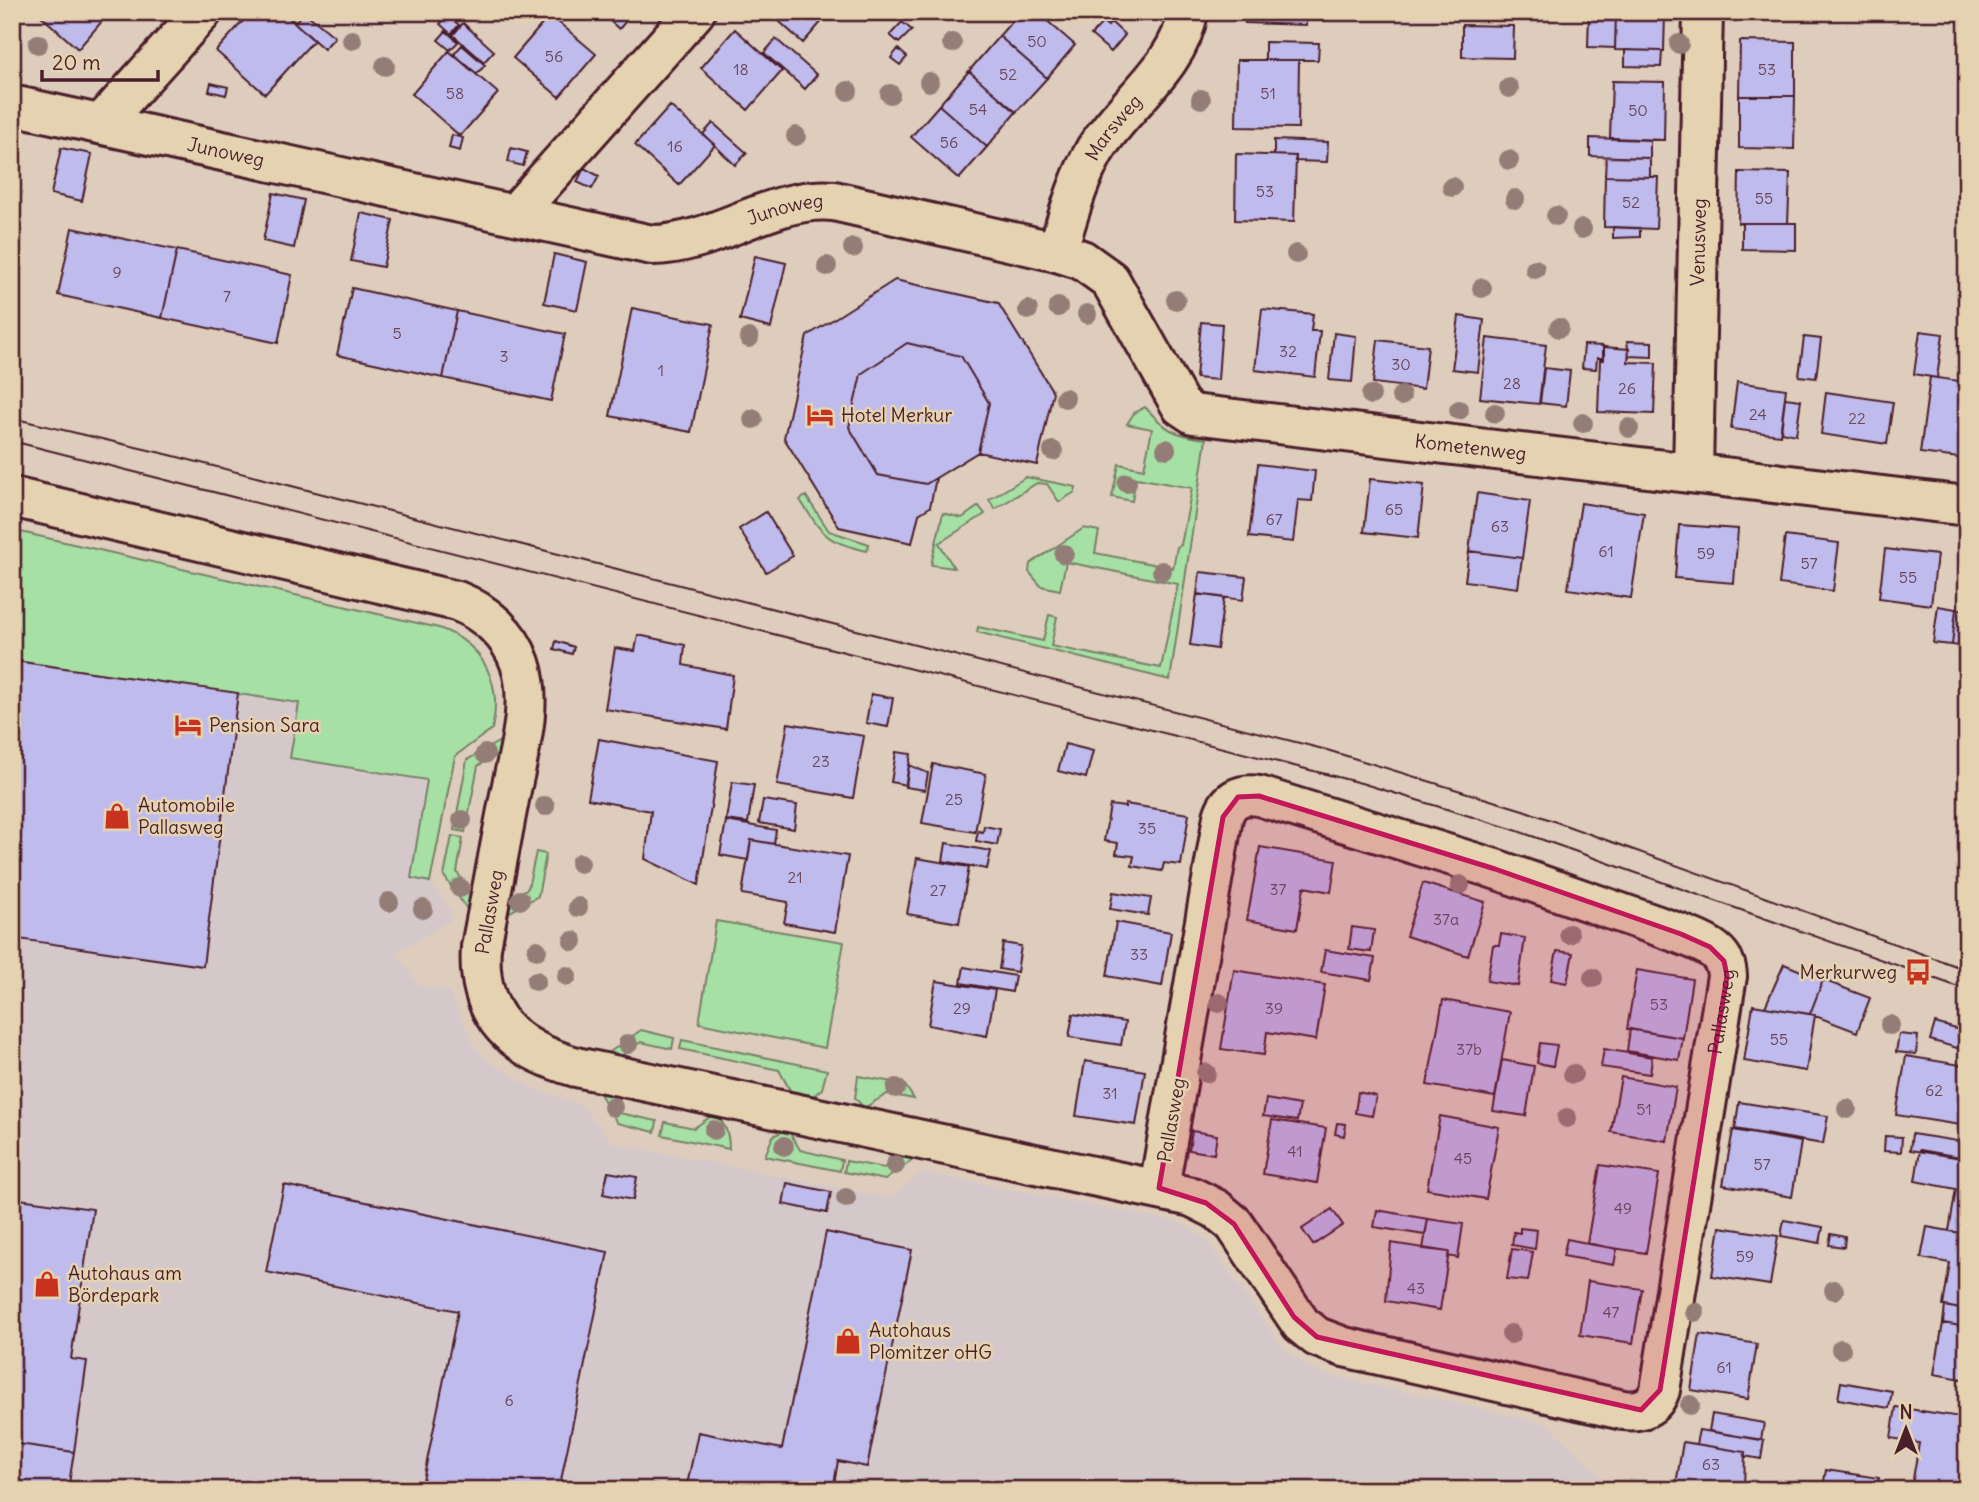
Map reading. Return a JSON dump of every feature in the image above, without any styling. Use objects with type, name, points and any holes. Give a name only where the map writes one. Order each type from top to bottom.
[{"type":"street","points":[[102,123],[202,12]]},
{"type":"street","points":[[515,214],[695,12]]},
{"type":"street","name":"Marsweg","points":[[1057,252],[1076,191],[1095,150],[1171,54],[1183,33],[1188,12]]},
{"type":"street","name":"Venusweg","points":[[1693,471],[1703,12]]},
{"type":"street","name":"Junoweg","points":[[12,105],[515,214],[626,241],[661,245],[681,242],[809,200],[824,199],[1057,252]]},
{"type":"street","name":"Kometenweg","points":[[1057,252],[1082,260],[1110,280],[1181,406],[1193,414],[1693,471],[1967,506]]},
{"type":"street","name":"Pallasweg","points":[[12,497],[457,601],[482,613],[493,623],[513,647],[520,662],[526,705],[481,947],[480,968],[494,1013],[508,1032],[530,1050],[576,1067],[1159,1188],[1206,1203],[1225,1216],[1241,1234],[1294,1317],[1317,1337],[1344,1347],[1623,1410],[1641,1410],[1651,1405],[1660,1391],[1726,981],[1724,961],[1710,947],[1681,934],[1495,869],[1259,796],[1238,797],[1229,804],[1223,817],[1159,1188]]},
{"type":"highlighted area","points":[[1259,796],[1495,869],[1681,934],[1710,947],[1724,961],[1727,976],[1660,1390],[1641,1410],[1317,1337],[1294,1317],[1234,1224],[1206,1203],[1159,1188],[1223,817],[1238,797]]},
{"type":"shaded area","points":[[12,530],[439,628],[465,641],[484,665],[497,698],[492,729],[462,749],[453,761],[430,882],[452,912],[450,921],[396,953],[420,986],[448,990],[475,1047],[488,1061],[528,1086],[582,1106],[613,1143],[891,1198],[922,1172],[1181,1223],[1206,1239],[1282,1347],[1308,1367],[1324,1374],[1547,1424],[1615,1490],[12,1490]]},
{"type":"green space","points":[[1145,407],[1172,431],[1206,439],[1170,680],[977,632],[978,627],[1043,641],[1049,615],[1057,617],[1051,646],[1161,668],[1178,584],[1066,562],[1060,590],[1041,586],[1029,572],[1030,564],[1084,528],[1099,531],[1095,553],[1173,568],[1177,547],[1181,545],[1192,488],[1136,478],[1132,501],[1112,497],[1119,464],[1144,469],[1152,429],[1127,424],[1134,413]]},
{"type":"green space","points":[[1026,477],[1076,487],[1075,492],[1059,502],[1047,484],[1037,483],[995,509],[989,500]]},
{"type":"green space","points":[[806,496],[829,531],[869,544],[867,551],[841,544],[826,535],[800,500]]},
{"type":"green space","points":[[979,506],[985,514],[939,543],[954,568],[931,565],[943,513],[962,518]]},
{"type":"green space","points":[[12,530],[439,628],[468,644],[478,655],[492,681],[495,712],[492,729],[455,756],[430,882],[411,878],[427,780],[290,758],[299,703],[16,661],[12,683]]},
{"type":"green space","points":[[502,740],[499,754],[478,766],[465,832],[454,830],[467,760]]},
{"type":"green space","points":[[452,836],[463,838],[457,872],[470,892],[467,909],[444,876]]},
{"type":"green space","points":[[536,852],[546,854],[538,896],[503,916],[506,901],[528,888]]},
{"type":"green space","points":[[716,921],[844,942],[825,1048],[699,1023]]},
{"type":"green space","points":[[641,1030],[674,1038],[672,1049],[641,1042],[621,1056],[607,1054]]},
{"type":"green space","points":[[682,1040],[827,1070],[822,1089],[812,1097],[792,1094],[779,1070],[680,1049]]},
{"type":"green space","points":[[858,1076],[904,1084],[914,1099],[887,1094],[864,1108],[855,1098]]},
{"type":"green space","points":[[598,1090],[613,1092],[619,1113],[657,1121],[655,1132],[617,1123]]},
{"type":"green space","points":[[713,1115],[726,1129],[729,1149],[662,1135],[665,1122],[694,1128]]},
{"type":"green space","points":[[788,1129],[800,1150],[842,1160],[840,1171],[765,1156],[773,1136]]},
{"type":"green space","points":[[902,1152],[918,1156],[885,1180],[844,1172],[846,1161],[884,1168]]},
{"type":"building","points":[[110,12],[78,49],[39,14]]},
{"type":"building","points":[[251,12],[283,12],[314,40],[265,94],[216,51]]},
{"type":"building","points":[[304,12],[335,37],[324,49],[294,23]]},
{"type":"building","points":[[600,12],[634,12],[619,29]]},
{"type":"building","points":[[769,12],[830,12],[803,43]]},
{"type":"building","points":[[1020,12],[1037,12],[1075,45],[1047,78],[999,36]]},
{"type":"building","points":[[1246,12],[1306,12],[1306,25],[1245,23]]},
{"type":"building","points":[[1589,12],[1616,12],[1615,48],[1588,47]]},
{"type":"building","points":[[1616,12],[1665,12],[1664,51],[1615,50]]},
{"type":"building","points":[[448,15],[459,25],[451,34],[440,24]]},
{"type":"building","points":[[550,15],[596,54],[559,97],[513,58]]},
{"type":"building","points":[[902,22],[912,30],[899,43],[890,35]]},
{"type":"building","points":[[1103,22],[1108,26],[1111,22],[1125,35],[1111,52],[1091,35]]},
{"type":"building","points":[[463,23],[494,51],[484,62],[453,35]]},
{"type":"building","points":[[1462,25],[1514,26],[1513,58],[1462,57]]},
{"type":"building","points":[[735,29],[782,71],[748,110],[701,68]]},
{"type":"building","points":[[446,31],[458,42],[450,50],[438,40]]},
{"type":"building","points":[[999,36],[1047,78],[1016,112],[969,71]]},
{"type":"building","points":[[776,39],[817,75],[805,89],[764,53]]},
{"type":"building","points":[[1740,41],[1795,42],[1795,96],[1739,96]]},
{"type":"building","points":[[1265,42],[1319,43],[1318,60],[1265,60]]},
{"type":"building","points":[[462,45],[485,65],[477,74],[454,54]]},
{"type":"building","points":[[898,49],[907,57],[900,65],[891,58]]},
{"type":"building","points":[[1625,50],[1662,51],[1661,67],[1625,66]]},
{"type":"building","points":[[449,51],[498,93],[460,136],[412,94]]},
{"type":"building","points":[[1237,60],[1299,60],[1298,128],[1236,127]]},
{"type":"building","points":[[969,71],[1016,112],[987,147],[939,105]]},
{"type":"building","points":[[1612,81],[1665,82],[1664,140],[1610,138]]},
{"type":"building","points":[[211,83],[228,87],[226,95],[209,91]]},
{"type":"building","points":[[1739,96],[1795,96],[1794,149],[1739,148]]},
{"type":"building","points":[[939,105],[987,147],[959,179],[911,137]]},
{"type":"building","points":[[670,106],[715,145],[679,185],[635,145]]},
{"type":"building","points":[[713,123],[747,153],[735,165],[703,134]]},
{"type":"building","points":[[452,135],[463,138],[460,151],[449,148]]},
{"type":"building","points":[[1590,138],[1650,140],[1650,158],[1590,156]]},
{"type":"building","points":[[1274,140],[1328,142],[1327,162],[1295,161],[1296,156],[1274,156]]},
{"type":"building","points":[[61,148],[92,154],[82,201],[51,194]]},
{"type":"building","points":[[511,148],[527,152],[523,166],[508,162]]},
{"type":"building","points":[[1236,154],[1296,156],[1294,222],[1235,220]]},
{"type":"building","points":[[1606,157],[1650,158],[1650,177],[1605,176]]},
{"type":"building","points":[[584,168],[599,176],[592,189],[577,182]]},
{"type":"building","points":[[1739,172],[1790,173],[1788,223],[1738,223]]},
{"type":"building","points":[[1605,176],[1658,177],[1656,229],[1604,227]]},
{"type":"building","points":[[273,193],[304,200],[294,248],[263,241]]},
{"type":"building","points":[[361,213],[393,220],[383,267],[351,261]]},
{"type":"building","points":[[1742,223],[1796,223],[1796,250],[1742,249]]},
{"type":"building","points":[[1613,227],[1640,228],[1640,237],[1613,238]]},
{"type":"building","points":[[72,228],[177,250],[162,318],[58,295]]},
{"type":"building","points":[[177,250],[292,275],[278,343],[162,318]]},
{"type":"building","points":[[554,254],[587,262],[577,310],[544,303]]},
{"type":"building","points":[[755,256],[786,263],[771,328],[740,320]]},
{"type":"building","name":"Hotel Merkur","points":[[895,280],[998,303],[1053,392],[1037,465],[978,452],[989,403],[961,356],[907,343],[861,374],[849,427],[878,475],[926,484],[936,478],[930,507],[919,514],[912,543],[839,527],[784,438],[807,336]]},
{"type":"building","points":[[352,288],[457,311],[443,378],[337,355]]},
{"type":"building","points":[[632,308],[713,324],[691,432],[610,416]]},
{"type":"building","points":[[1262,309],[1313,314],[1311,331],[1320,331],[1315,377],[1255,370]]},
{"type":"building","points":[[457,311],[565,334],[551,401],[443,378]]},
{"type":"building","points":[[1459,316],[1484,320],[1478,372],[1452,369]]},
{"type":"building","points":[[1201,322],[1222,324],[1218,380],[1196,378]]},
{"type":"building","points":[[1920,331],[1943,334],[1937,378],[1914,374]]},
{"type":"building","points":[[1334,333],[1356,336],[1352,382],[1329,380]]},
{"type":"building","points":[[1804,337],[1821,339],[1816,378],[1799,376]]},
{"type":"building","points":[[1487,338],[1546,345],[1539,404],[1480,398]]},
{"type":"building","points":[[1378,340],[1428,346],[1423,389],[1373,383]]},
{"type":"building","points":[[1627,341],[1652,342],[1652,357],[1629,356]]},
{"type":"building","points":[[907,343],[961,356],[989,403],[978,452],[926,484],[878,475],[849,427],[861,374]]},
{"type":"building","points":[[1584,345],[1603,346],[1603,358],[1597,358],[1596,369],[1582,368]]},
{"type":"building","points":[[1604,347],[1629,349],[1628,362],[1656,363],[1654,414],[1598,412],[1600,360],[1604,360]]},
{"type":"building","points":[[1544,368],[1570,371],[1566,406],[1540,403]]},
{"type":"building","points":[[1930,377],[1967,382],[1967,459],[1920,453]]},
{"type":"building","points":[[1737,382],[1786,389],[1780,435],[1731,429]]},
{"type":"building","points":[[1826,392],[1893,402],[1887,444],[1821,434]]},
{"type":"building","points":[[1785,398],[1801,400],[1796,435],[1781,432]]},
{"type":"building","points":[[1258,464],[1315,471],[1312,501],[1298,500],[1293,542],[1249,537]]},
{"type":"building","points":[[1370,479],[1424,485],[1418,538],[1364,532]]},
{"type":"building","points":[[1477,493],[1530,501],[1522,558],[1469,551]]},
{"type":"building","points":[[1581,503],[1644,513],[1631,598],[1568,589]]},
{"type":"building","points":[[766,512],[793,556],[766,572],[739,529]]},
{"type":"building","points":[[1679,525],[1738,529],[1734,583],[1675,578]]},
{"type":"building","points":[[1785,536],[1839,543],[1833,591],[1779,584]]},
{"type":"building","points":[[1885,549],[1937,555],[1931,605],[1879,598]]},
{"type":"building","points":[[1469,551],[1522,558],[1518,588],[1465,581]]},
{"type":"building","points":[[1200,572],[1246,577],[1243,600],[1197,594]]},
{"type":"building","points":[[1197,594],[1224,598],[1217,649],[1190,645]]},
{"type":"building","points":[[1938,606],[1956,609],[1952,645],[1933,643]]},
{"type":"building","points":[[1956,609],[1967,610],[1967,647],[1952,645]]},
{"type":"building","points":[[638,635],[685,645],[683,665],[733,675],[726,729],[605,709],[615,648],[635,651]]},
{"type":"building","points":[[556,641],[574,647],[572,654],[554,649]]},
{"type":"building","name":"Automobile Pallasweg","points":[[15,661],[238,693],[203,966],[12,938],[12,683]]},
{"type":"building","points":[[871,694],[893,698],[888,727],[866,723]]},
{"type":"building","points":[[788,723],[864,736],[853,798],[777,785]]},
{"type":"building","points":[[599,739],[718,761],[699,885],[645,859],[651,811],[588,799]]},
{"type":"building","points":[[1065,744],[1093,751],[1086,778],[1058,771]]},
{"type":"building","points":[[896,752],[911,754],[906,785],[891,782]]},
{"type":"building","points":[[933,764],[986,774],[975,832],[922,823]]},
{"type":"building","points":[[909,765],[928,773],[925,790],[905,787]]},
{"type":"building","points":[[732,782],[754,785],[748,823],[726,820]]},
{"type":"building","points":[[763,800],[797,805],[794,829],[759,823]]},
{"type":"building","points":[[1125,804],[1189,814],[1181,865],[1164,863],[1162,871],[1132,866],[1134,856],[1116,854],[1118,843],[1104,841],[1110,805],[1125,807]]},
{"type":"building","points":[[726,821],[776,830],[774,844],[751,840],[748,860],[720,855]]},
{"type":"building","points":[[984,826],[1000,829],[997,845],[976,841],[978,831],[983,832]]},
{"type":"building","points":[[751,840],[848,856],[835,932],[784,923],[788,902],[742,894]]},
{"type":"building","points":[[946,843],[991,851],[987,869],[943,861]]},
{"type":"building","points":[[1260,847],[1336,860],[1331,892],[1304,887],[1297,929],[1247,920]]},
{"type":"building","points":[[917,858],[969,867],[959,923],[907,914]]},
{"type":"building","points":[[1423,883],[1485,902],[1468,956],[1406,936]]},
{"type":"building","points":[[1113,892],[1151,898],[1148,915],[1110,909]]},
{"type":"building","points":[[1116,922],[1171,932],[1162,986],[1107,976]]},
{"type":"building","points":[[1352,927],[1374,930],[1371,952],[1349,949]]},
{"type":"building","points":[[1501,934],[1525,938],[1518,986],[1487,981],[1493,945],[1499,945]]},
{"type":"building","points":[[1003,943],[1021,946],[1017,972],[999,969]]},
{"type":"building","points":[[1325,950],[1375,958],[1371,980],[1321,972]]},
{"type":"building","points":[[1557,951],[1573,953],[1567,983],[1551,980]]},
{"type":"building","points":[[1784,964],[1823,980],[1810,1014],[1765,1007]]},
{"type":"building","points":[[964,967],[1015,976],[1012,992],[961,983]]},
{"type":"building","points":[[1234,970],[1325,985],[1316,1040],[1267,1032],[1264,1055],[1221,1049]]},
{"type":"building","points":[[1637,970],[1692,979],[1683,1038],[1627,1029]]},
{"type":"building","points":[[1823,980],[1870,998],[1857,1032],[1810,1014]]},
{"type":"building","points":[[936,981],[995,990],[987,1036],[928,1025]]},
{"type":"building","points":[[1443,1000],[1510,1012],[1495,1097],[1427,1085]]},
{"type":"building","points":[[1753,1005],[1815,1015],[1806,1071],[1744,1061]]},
{"type":"building","points":[[1073,1014],[1125,1022],[1121,1045],[1069,1037]]},
{"type":"building","points":[[1935,1023],[1967,1032],[1967,1051],[1930,1040]]},
{"type":"building","points":[[1630,1029],[1683,1038],[1679,1060],[1627,1051]]},
{"type":"building","points":[[1899,1034],[1918,1036],[1916,1054],[1896,1052]]},
{"type":"building","points":[[1540,1043],[1557,1045],[1553,1066],[1537,1063]]},
{"type":"building","points":[[1604,1049],[1652,1057],[1650,1074],[1601,1067]]},
{"type":"building","points":[[1906,1056],[1967,1066],[1967,1126],[1896,1115]]},
{"type":"building","points":[[1502,1060],[1534,1066],[1526,1116],[1493,1111]]},
{"type":"building","points":[[1085,1061],[1145,1071],[1136,1125],[1076,1116]]},
{"type":"building","points":[[1621,1077],[1676,1087],[1667,1141],[1611,1132]]},
{"type":"building","points":[[1358,1092],[1376,1096],[1372,1116],[1355,1113]]},
{"type":"building","points":[[1266,1099],[1300,1105],[1297,1121],[1263,1116]]},
{"type":"building","points":[[1739,1102],[1828,1116],[1823,1144],[1735,1129]]},
{"type":"building","points":[[1440,1116],[1499,1127],[1486,1199],[1427,1189]]},
{"type":"building","points":[[1272,1120],[1326,1128],[1317,1183],[1263,1174]]},
{"type":"building","points":[[1337,1123],[1346,1124],[1344,1136],[1335,1134]]},
{"type":"building","points":[[1733,1130],[1801,1142],[1792,1197],[1723,1185]]},
{"type":"building","points":[[1192,1131],[1217,1135],[1214,1154],[1189,1150]]},
{"type":"building","points":[[1912,1134],[1964,1142],[1962,1158],[1910,1150]]},
{"type":"building","points":[[1885,1136],[1902,1137],[1901,1152],[1884,1151]]},
{"type":"building","points":[[1920,1150],[1967,1158],[1967,1234],[1949,1231],[1956,1189],[1915,1181]]},
{"type":"building","points":[[1600,1165],[1659,1174],[1646,1253],[1587,1244]]},
{"type":"building","points":[[608,1172],[637,1177],[633,1200],[603,1194]]},
{"type":"building","points":[[787,1183],[831,1192],[827,1213],[783,1204]]},
{"type":"building","points":[[284,1185],[608,1252],[559,1490],[421,1490],[458,1311],[266,1272]]},
{"type":"building","name":"Autohaus am Bördepark","points":[[12,1198],[93,1209],[71,1359],[87,1361],[74,1452],[12,1443]]},
{"type":"building","points":[[1332,1209],[1343,1225],[1313,1245],[1302,1229]]},
{"type":"building","points":[[1377,1210],[1428,1219],[1425,1235],[1374,1227]]},
{"type":"building","points":[[1428,1219],[1463,1224],[1458,1258],[1448,1256],[1449,1252],[1423,1249]]},
{"type":"building","points":[[1784,1220],[1823,1227],[1820,1243],[1781,1236]]},
{"type":"building","points":[[1720,1227],[1778,1236],[1770,1285],[1712,1276]]},
{"type":"building","points":[[1927,1227],[1967,1234],[1967,1310],[1943,1306],[1950,1263],[1921,1258]]},
{"type":"building","points":[[1520,1228],[1537,1230],[1535,1249],[1512,1245],[1514,1232],[1520,1233]]},
{"type":"building","name":"Autohaus Plomitzer oHG","points":[[826,1232],[912,1250],[867,1467],[838,1461],[833,1490],[686,1490],[698,1432],[782,1449]]},
{"type":"building","points":[[1831,1234],[1845,1237],[1844,1247],[1829,1245]]},
{"type":"building","points":[[1567,1239],[1617,1249],[1614,1265],[1563,1256]]},
{"type":"building","points":[[1391,1243],[1449,1252],[1440,1310],[1386,1301]]},
{"type":"building","points":[[1512,1249],[1533,1252],[1528,1281],[1507,1279]]},
{"type":"building","points":[[1588,1281],[1642,1289],[1633,1343],[1580,1335]]},
{"type":"building","points":[[1945,1306],[1967,1310],[1967,1327],[1943,1323]]},
{"type":"building","points":[[1943,1323],[1967,1327],[1967,1380],[1934,1374]]},
{"type":"building","points":[[1700,1334],[1757,1344],[1748,1399],[1691,1390]]},
{"type":"building","points":[[1841,1382],[1892,1391],[1889,1408],[1838,1399]]},
{"type":"building","points":[[1896,1407],[1967,1418],[1967,1490],[1912,1485],[1919,1443],[1891,1438]]},
{"type":"building","points":[[1712,1414],[1764,1423],[1761,1440],[1709,1431]]},
{"type":"building","points":[[1699,1430],[1764,1440],[1761,1459],[1744,1456],[1745,1452],[1696,1444]]},
{"type":"building","points":[[1683,1442],[1745,1452],[1744,1490],[1675,1490]]},
{"type":"building","points":[[12,1443],[74,1452],[68,1490],[12,1490]]},
{"type":"building","points":[[1826,1470],[1879,1478],[1877,1490],[1823,1487]]},
{"type":"tram line","points":[[12,418],[170,455],[1327,750],[1523,810],[1967,970]]},
{"type":"tram line","points":[[12,441],[1361,783],[1512,829],[1967,990]]},
{"type":"place","name":"Hotel Merkur","points":[[820,415]]},
{"type":"place","name":"Pension Sara","points":[[188,725]]},
{"type":"place","name":"Automobile Pallasweg","points":[[117,816]]},
{"type":"place","name":"Merkurweg","points":[[1918,972]]},
{"type":"place","name":"Autohaus am Bördepark","points":[[47,1284]]},
{"type":"place","name":"Autohaus Plomitzer oHG","points":[[848,1341]]}]
